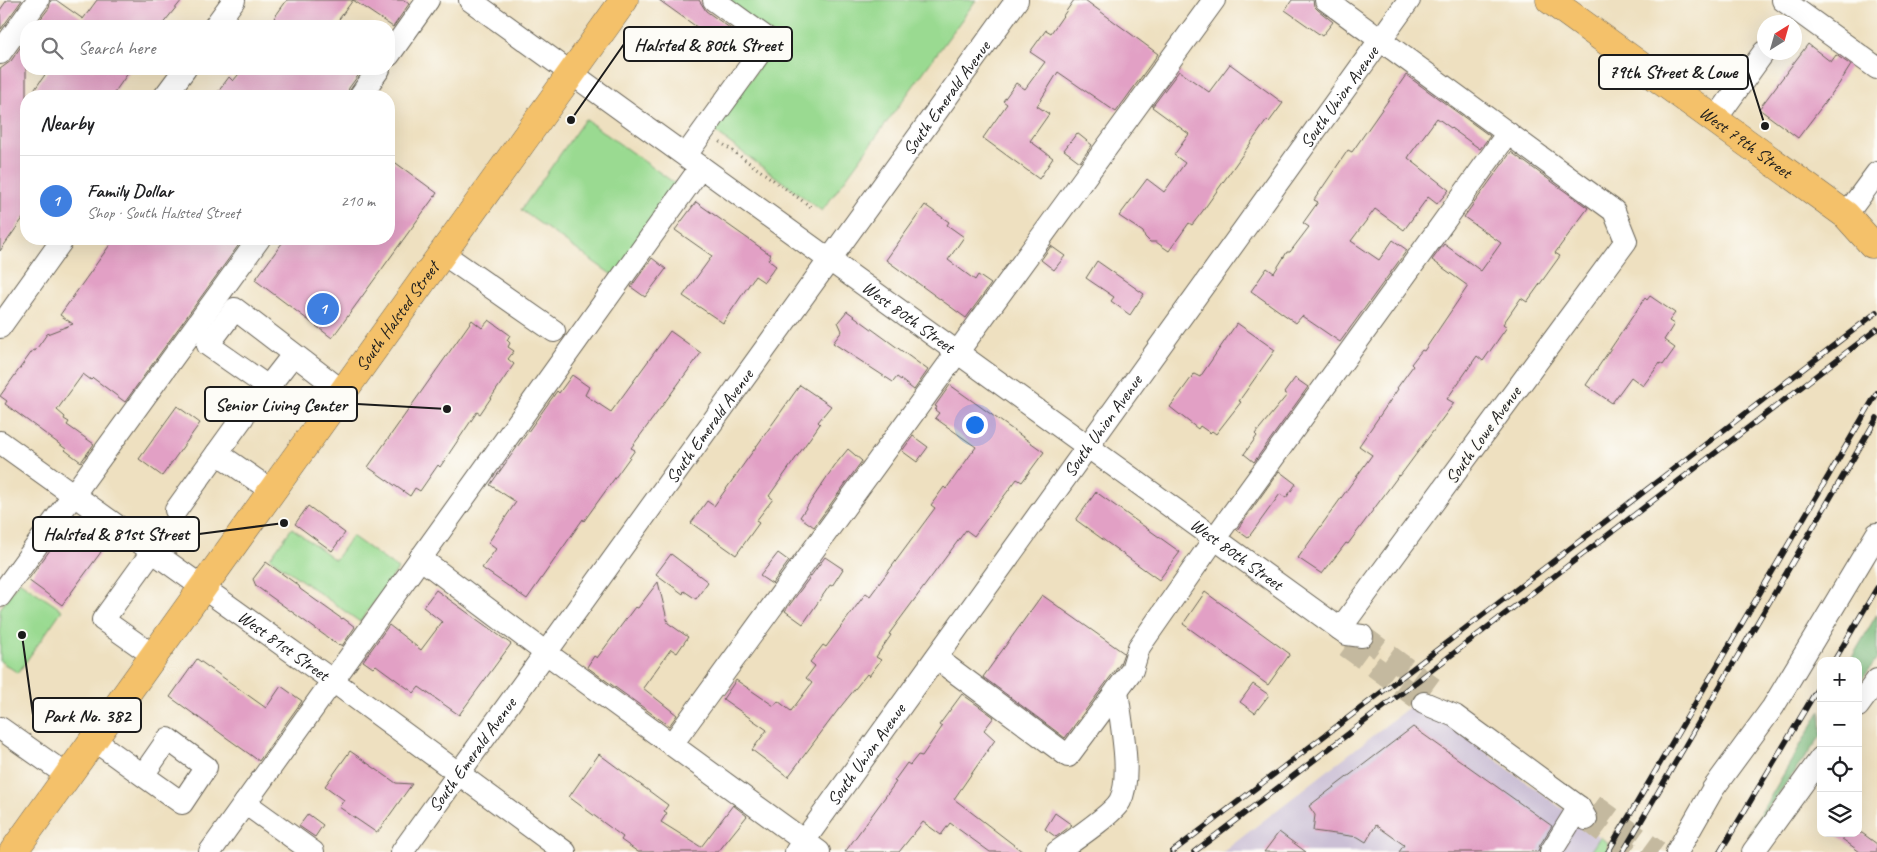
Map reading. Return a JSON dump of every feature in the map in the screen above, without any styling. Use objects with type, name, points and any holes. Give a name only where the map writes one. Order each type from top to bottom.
[{"type":"main road","name":"South Halsted Street","points":[[13,852],[624,0]]},
{"type":"main road","name":"West 79th Street","points":[[1550,0],[1874,234]]},
{"type":"street","points":[[24,20],[38,0]]},
{"type":"street","points":[[219,20],[234,0]]},
{"type":"street","points":[[395,47],[428,0]]},
{"type":"street","name":"West 80th Street","points":[[470,0],[1349,636]]},
{"type":"street","points":[[210,852],[420,558],[694,161],[769,40],[714,0]]},
{"type":"street","name":"South Emerald Avenue","points":[[402,852],[1017,0]]},
{"type":"street","points":[[672,744],[1214,0]]},
{"type":"street","points":[[936,658],[1068,756],[1132,670],[1139,647],[1215,538],[1508,133],[1326,0]]},
{"type":"street","name":"South Union Avenue","points":[[806,849],[936,658],[1409,0]]},
{"type":"street","points":[[1792,8],[1877,68]]},
{"type":"street","points":[[0,53],[20,25]]},
{"type":"street","points":[[1715,120],[1758,60]]},
{"type":"street","points":[[169,90],[181,75]]},
{"type":"street","points":[[364,90],[375,75]]},
{"type":"street","name":"South Lowe Avenue","points":[[1349,636],[1626,241],[1614,211],[1508,133]]},
{"type":"street","points":[[1846,215],[1877,173]]},
{"type":"street","points":[[0,326],[59,245]]},
{"type":"street","points":[[0,596],[74,494],[206,330],[256,245]]},
{"type":"street","points":[[442,253],[554,331]]},
{"type":"street","points":[[206,330],[235,309],[342,391]]},
{"type":"street","points":[[206,330],[208,345],[268,387],[293,354]]},
{"type":"street","points":[[176,510],[243,416]]},
{"type":"street","name":"West 81st Street","points":[[0,442],[333,681],[565,852]]},
{"type":"street","points":[[217,453],[272,491]]},
{"type":"street","points":[[1677,852],[1713,789],[1773,707],[1877,534]]},
{"type":"street","points":[[152,552],[103,620],[154,656]]},
{"type":"street","points":[[420,558],[546,653],[672,744],[806,849]]},
{"type":"street","points":[[1861,702],[1877,680]]},
{"type":"street","points":[[1057,852],[1120,801],[1127,775],[1117,690]]},
{"type":"street","points":[[1432,698],[1586,810],[1551,852]]},
{"type":"street","points":[[0,728],[68,776]]},
{"type":"street","points":[[94,740],[143,775]]},
{"type":"street","points":[[1753,852],[1817,764]]},
{"type":"street","points":[[245,803],[313,852]]},
{"type":"path","points":[[717,140],[811,207]]},
{"type":"shaded area","points":[[1417,701],[1600,837],[1590,852],[1223,852]]},
{"type":"green space","points":[[725,0],[976,0],[822,211],[715,132],[778,39]]},
{"type":"green space","points":[[585,119],[680,187],[615,277],[521,210]]},
{"type":"green space","points":[[292,528],[335,560],[352,536],[398,569],[360,622],[270,558]]},
{"type":"green space","points":[[19,581],[62,610],[18,673],[0,661],[0,609]]},
{"type":"green space","points":[[1877,614],[1877,659],[1862,680],[1862,657],[1852,657]]},
{"type":"green space","points":[[1817,717],[1817,741],[1748,835]]},
{"type":"green space","points":[[1600,837],[1620,852],[1590,852]]},
{"type":"building","points":[[7,0],[22,0],[1,29],[0,10]]},
{"type":"building","points":[[51,0],[56,0],[83,19],[97,0],[182,0],[166,20],[40,20],[49,8]]},
{"type":"building","points":[[287,0],[353,0],[338,20],[277,20],[274,18]]},
{"type":"building","points":[[353,0],[404,0],[409,4],[395,24],[395,20],[383,20]]},
{"type":"building","points":[[659,0],[699,0],[706,11],[751,43],[740,58]]},
{"type":"building","points":[[1074,0],[1085,0],[1158,54],[1116,112],[1058,72],[1037,106],[1049,114],[1030,141],[1053,158],[1039,179],[983,138],[1007,104],[1003,101],[1016,83],[1025,89],[1045,62],[1030,52],[1046,30],[1051,33]]},
{"type":"building","points":[[1292,0],[1313,0],[1314,6],[1333,22],[1322,36],[1285,10]]},
{"type":"building","points":[[1808,44],[1831,62],[1836,55],[1851,65],[1798,138],[1759,109],[1796,60],[1802,60],[1802,52]]},
{"type":"building","points":[[20,48],[20,75],[26,75],[26,90],[20,90],[20,223],[0,251],[0,69],[11,61]]},
{"type":"building","points":[[1230,64],[1283,103],[1269,122],[1267,120],[1192,225],[1189,223],[1169,251],[1156,242],[1150,242],[1143,232],[1119,216],[1147,179],[1164,192],[1185,163],[1174,155],[1189,134],[1152,107],[1179,71],[1209,92]]},
{"type":"building","points":[[45,75],[127,75],[116,90],[34,90]]},
{"type":"building","points":[[238,75],[359,75],[348,90],[219,90],[229,77],[233,81]]},
{"type":"building","points":[[1406,75],[1490,136],[1480,149],[1437,118],[1411,153],[1408,158],[1449,190],[1437,204],[1428,197],[1404,230],[1375,209],[1351,241],[1379,260],[1393,240],[1407,250],[1340,342],[1302,316],[1296,323],[1251,291],[1267,268],[1274,273],[1287,252],[1290,252],[1309,227],[1303,223],[1318,202],[1314,200],[1348,150],[1352,152]]},
{"type":"building","points":[[1077,133],[1092,145],[1080,162],[1064,150]]},
{"type":"building","points":[[1511,152],[1588,208],[1555,253],[1560,256],[1527,302],[1521,298],[1503,324],[1507,327],[1483,361],[1477,356],[1447,399],[1454,403],[1348,544],[1346,543],[1322,574],[1298,558],[1372,455],[1359,446],[1413,366],[1411,364],[1422,350],[1424,351],[1468,286],[1432,260],[1444,244],[1481,271],[1501,243],[1464,217]]},
{"type":"building","points":[[395,162],[437,193],[332,338],[255,280],[281,245],[395,245]]},
{"type":"building","points":[[696,202],[771,255],[768,260],[776,266],[764,282],[755,276],[723,323],[683,296],[712,256],[675,230]]},
{"type":"building","points":[[925,205],[949,222],[947,225],[964,237],[948,260],[975,280],[978,275],[991,284],[966,318],[886,260]]},
{"type":"building","points":[[110,245],[239,245],[125,402],[93,378],[91,380],[83,374],[57,410],[69,422],[67,425],[94,444],[81,462],[5,404],[7,401],[0,396],[47,334],[73,324],[60,315]]},
{"type":"building","points":[[1051,246],[1065,256],[1054,270],[1041,260]]},
{"type":"building","points":[[652,258],[666,269],[645,297],[631,287]]},
{"type":"building","points":[[1097,261],[1144,294],[1130,315],[1111,301],[1114,297],[1086,278]]},
{"type":"building","points":[[1650,296],[1675,313],[1669,321],[1674,324],[1664,340],[1675,348],[1663,365],[1660,363],[1643,386],[1631,377],[1612,403],[1586,385],[1645,298],[1647,300]]},
{"type":"building","points":[[847,311],[928,370],[914,390],[897,377],[893,382],[833,343],[842,331],[838,322]]},
{"type":"building","points":[[472,320],[482,328],[489,320],[510,335],[507,340],[510,343],[508,347],[514,351],[508,359],[514,364],[480,414],[477,412],[440,467],[438,465],[420,491],[415,488],[410,496],[368,467]]},
{"type":"building","points":[[1237,323],[1275,350],[1239,401],[1241,402],[1216,434],[1212,431],[1210,433],[1200,426],[1198,429],[1170,407],[1194,374],[1200,377]]},
{"type":"building","points":[[670,331],[701,353],[631,448],[635,450],[584,521],[583,519],[527,599],[482,568],[496,549],[488,543],[516,502],[490,485],[557,391],[559,393],[572,375],[589,387],[585,395],[611,412]]},
{"type":"building","points":[[1295,378],[1308,387],[1254,462],[1244,454],[1257,436],[1255,434],[1287,395],[1284,393]]},
{"type":"building","points":[[800,385],[831,406],[818,422],[820,424],[769,496],[773,499],[756,521],[759,523],[736,555],[691,523],[707,501],[714,506]]},
{"type":"building","points":[[950,385],[1044,452],[1022,482],[1017,479],[974,536],[966,530],[889,634],[891,635],[876,657],[881,660],[838,710],[788,777],[752,750],[767,730],[723,699],[736,680],[774,706],[778,701],[791,711],[812,683],[806,678],[815,666],[810,662],[823,645],[826,647],[866,593],[870,596],[935,508],[931,505],[944,487],[946,489],[976,447],[935,418],[939,413],[935,410],[937,407],[935,406]]},
{"type":"building","points":[[177,406],[200,423],[162,476],[139,459]]},
{"type":"building","points":[[913,436],[928,447],[917,462],[902,451]]},
{"type":"building","points":[[848,449],[862,461],[814,527],[800,517]]},
{"type":"building","points":[[1279,471],[1296,484],[1286,498],[1280,494],[1248,538],[1237,530]]},
{"type":"building","points":[[1096,492],[1180,552],[1159,580],[1076,520]]},
{"type":"building","points":[[308,506],[345,533],[332,551],[295,524]]},
{"type":"building","points":[[67,527],[101,552],[62,605],[28,580]]},
{"type":"building","points":[[778,553],[789,561],[772,584],[760,576]]},
{"type":"building","points":[[671,554],[708,582],[696,599],[684,591],[683,594],[656,574]]},
{"type":"building","points":[[825,557],[843,569],[803,624],[785,611]]},
{"type":"building","points":[[266,562],[299,586],[300,589],[355,627],[342,646],[256,586],[253,579]]},
{"type":"building","points":[[658,582],[668,623],[688,637],[677,653],[671,649],[643,688],[677,715],[669,726],[587,667],[594,656],[597,658],[635,607],[638,608]]},
{"type":"building","points":[[436,590],[511,644],[459,715],[419,687],[414,693],[376,665],[373,668],[363,661],[389,625],[421,650],[442,622],[423,607]]},
{"type":"building","points":[[1205,592],[1290,654],[1268,685],[1183,624]]},
{"type":"building","points":[[1042,595],[1124,653],[1120,664],[1065,738],[983,677]]},
{"type":"building","points":[[197,659],[266,708],[281,686],[302,701],[259,761],[170,697]]},
{"type":"building","points":[[1253,684],[1269,695],[1255,713],[1240,702]]},
{"type":"building","points":[[962,694],[994,717],[984,730],[995,740],[954,799],[1023,852],[990,852],[950,823],[941,835],[923,822],[899,852],[845,852],[896,782],[894,781],[907,763],[910,765],[918,755],[922,756],[942,727],[939,725]]},
{"type":"building","points":[[1413,727],[1552,826],[1540,845],[1538,852],[1399,852],[1404,845],[1376,825],[1366,842],[1358,837],[1313,831],[1315,815],[1309,806]]},
{"type":"building","points":[[350,751],[396,783],[412,784],[377,833],[339,807],[344,800],[325,786]]},
{"type":"building","points":[[599,754],[668,805],[664,811],[667,813],[661,822],[701,847],[733,805],[747,816],[718,852],[638,852],[621,840],[623,837],[569,797]]},
{"type":"building","points":[[1055,813],[1072,825],[1056,837],[1045,829]]},
{"type":"building","points":[[308,814],[323,825],[315,837],[299,826]]},
{"type":"building","points":[[1279,832],[1306,852],[1264,852]]},
{"type":"building","points":[[1862,833],[1877,844],[1877,852],[1860,852],[1839,837],[1862,837]]},
{"type":"tunnel","points":[[1362,636],[1440,693]]},
{"type":"tunnel","points":[[1346,646],[1424,703]]},
{"type":"tunnel","points":[[1594,805],[1658,852]]},
{"type":"tunnel","points":[[1586,819],[1630,852]]},
{"type":"railway","points":[[1172,852],[1877,312]]},
{"type":"railway","points":[[1194,852],[1877,329]]},
{"type":"railway","points":[[1608,852],[1877,393]]},
{"type":"railway","points":[[1623,852],[1877,418]]},
{"type":"railway","points":[[1836,657],[1877,588]]},
{"type":"railway","points":[[1720,852],[1817,690]]},
{"type":"place","name":"Halsted & 80th Street","points":[[571,120]]},
{"type":"place","name":"79th Street & Lowe","points":[[1765,126]]},
{"type":"place","name":"Family Dollar","points":[[323,309]]},
{"type":"place","name":"Senior Living Center","points":[[447,409]]},
{"type":"place","name":"Halsted & 81st Street","points":[[284,523]]},
{"type":"place","name":"Park No. 382","points":[[22,635]]}]
